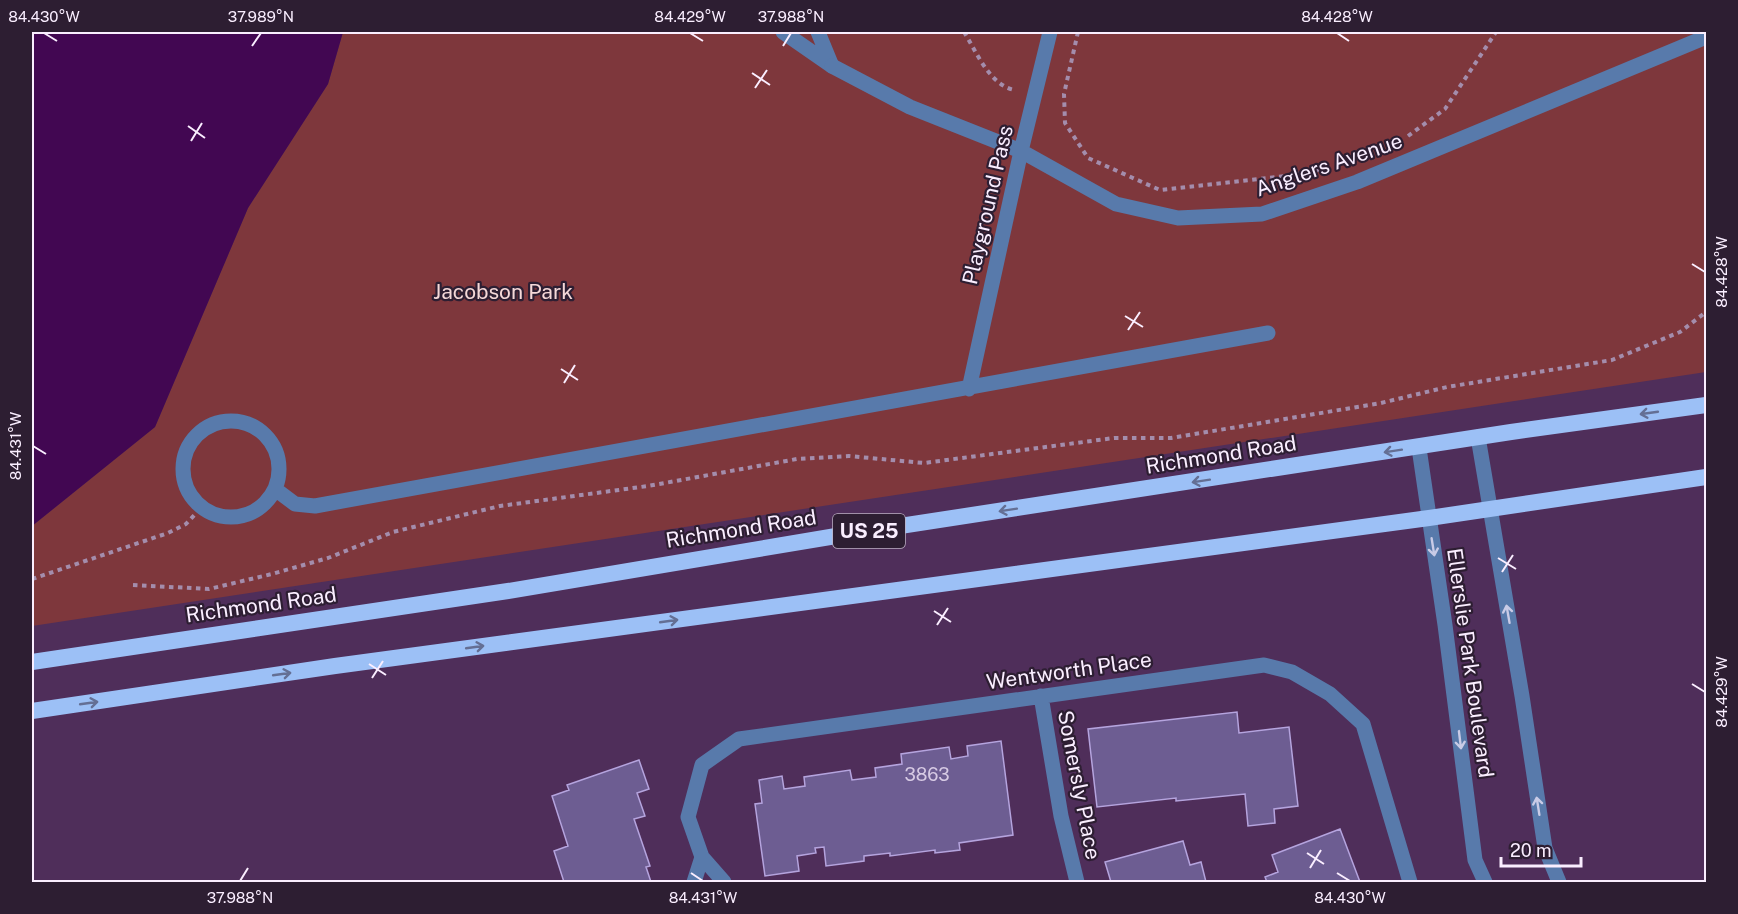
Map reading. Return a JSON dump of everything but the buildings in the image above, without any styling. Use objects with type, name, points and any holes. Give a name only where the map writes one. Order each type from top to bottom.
[{"type":"highway","name":"Richmond Road","points":[[32,662],[508,591],[848,534],[1419,448],[1478,437],[1707,405]]},
{"type":"highway","points":[[32,711],[359,663],[1429,518],[1707,477]]},
{"type":"street","name":"Anglers Avenue","points":[[783,32],[832,66],[910,107],[1021,151],[1116,204],[1178,218],[1262,214],[1358,182],[1707,37]]},
{"type":"street","points":[[818,32],[832,66]]},
{"type":"street","name":"Playground Pass","points":[[969,389],[1021,151],[1050,32]]},
{"type":"street","points":[[275,489],[295,504],[315,506],[1268,333]]},
{"type":"street","points":[[236,421],[250,424],[263,432],[273,445],[279,459],[279,475],[275,489],[267,502],[256,511],[243,516],[214,515],[202,507],[191,496],[184,482],[183,466],[186,452],[194,438],[206,428],[220,422],[236,421]]},
{"type":"street","name":"Ellerslie Park Boulevard","points":[[1478,437],[1545,848],[1559,882]]},
{"type":"street","name":"Ellerslie Park Boulevard","points":[[1419,448],[1445,625],[1475,860],[1485,882]]},
{"type":"street","name":"Wentworth Place","points":[[724,882],[702,857],[688,817],[702,765],[739,739],[1264,665],[1293,672],[1330,694],[1363,724],[1410,882]]},
{"type":"street","name":"Somersly Place","points":[[1041,696],[1061,816],[1077,882]]},
{"type":"street","points":[[694,882],[702,857]]},
{"type":"path","points":[[964,32],[992,76],[1008,89],[1064,94]]},
{"type":"path","points":[[1078,32],[1064,94],[1065,123],[1088,158],[1160,190],[1286,176],[1332,168]]},
{"type":"path","points":[[1402,141],[1445,109],[1496,32]]},
{"type":"path","points":[[133,585],[209,589],[328,558],[393,532],[500,506],[648,486],[797,459],[849,456],[924,463],[1114,438],[1171,438],[1381,404],[1447,387],[1612,360],[1680,332],[1707,312]]},
{"type":"path","points":[[32,579],[168,533],[186,524],[202,507]]},
{"type":"green space","name":"Jacobson Park","points":[[343,32],[1706,32],[1706,372],[32,626],[32,526],[155,427],[248,208],[328,84]]},
{"type":"shaded area","points":[[32,32],[343,32],[328,84],[248,208],[155,427],[32,526]]}]
